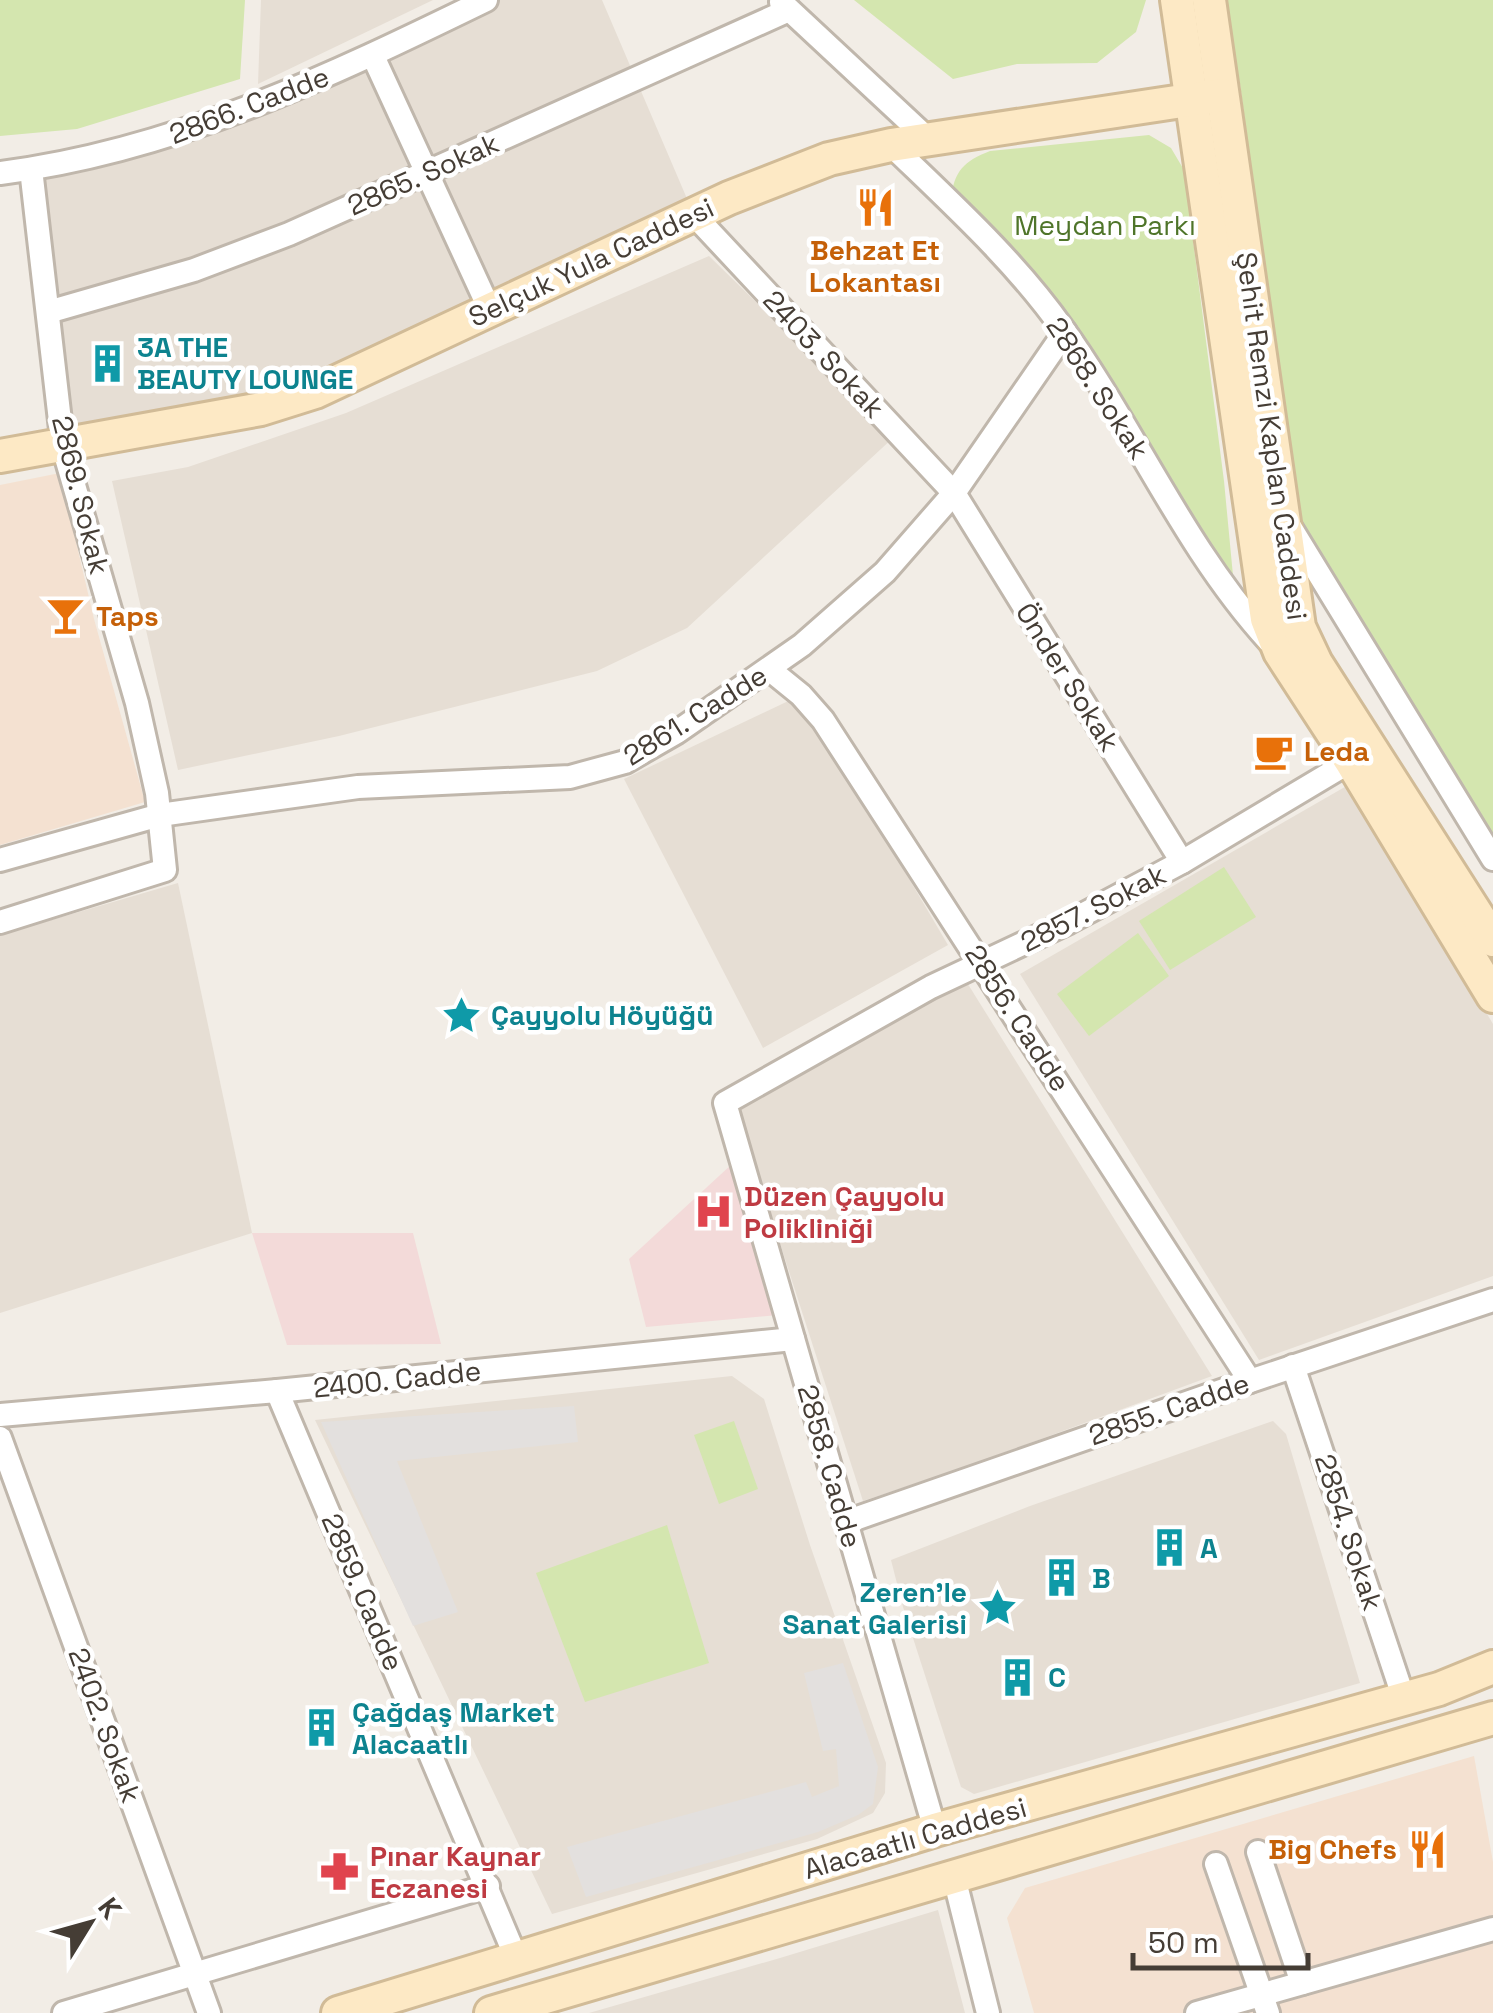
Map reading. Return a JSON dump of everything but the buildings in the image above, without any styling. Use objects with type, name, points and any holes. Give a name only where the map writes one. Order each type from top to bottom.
[{"type":"main road","name":"Şehit Remzi Kaplan Caddesi","points":[[1177,0],[1206,98],[1286,521],[1294,604],[1306,645],[1493,940]]},
{"type":"main road","name":"Şehit Remzi Kaplan Caddesi","points":[[1208,0],[1206,98],[1262,600],[1280,652],[1493,996]]},
{"type":"main road","name":"Selçuk Yula Caddesi","points":[[0,456],[261,409],[315,392],[489,308],[800,168],[891,145],[1206,98]]},
{"type":"main road","name":"Alacaatlı Caddesi","points":[[338,2013],[935,1830],[1404,1699],[1493,1666]]},
{"type":"main road","name":"Alacaatlı Caddesi","points":[[491,2013],[1493,1718]]},
{"type":"street","name":"2866. Cadde","points":[[0,173],[31,169],[195,128],[294,92],[486,0]]},
{"type":"street","points":[[784,5],[928,139]]},
{"type":"street","name":"2865. Sokak","points":[[48,312],[194,270],[289,234],[784,5]]},
{"type":"street","points":[[372,56],[489,308]]},
{"type":"street","name":"2868. Sokak","points":[[891,145],[1012,265],[1066,332],[1206,558],[1280,652]]},
{"type":"street","name":"2869. Sokak","points":[[0,922],[165,870],[160,816],[128,666],[64,447],[31,169]]},
{"type":"street","name":"2403. Sokak","points":[[694,215],[954,492]]},
{"type":"street","name":"2861. Cadde","points":[[0,860],[160,816],[358,787],[570,777],[625,762],[677,732],[802,645],[884,572],[954,492],[1066,332]]},
{"type":"street","name":"Önder Sokak","points":[[954,492],[1182,862]]},
{"type":"street","points":[[1286,521],[1493,860]]},
{"type":"street","name":"2856. Cadde","points":[[768,669],[801,695],[823,720],[1250,1381]]},
{"type":"street","name":"2857. Sokak","points":[[725,1102],[904,1001],[1070,922],[1182,862],[1351,761]]},
{"type":"street","name":"2858. Cadde","points":[[725,1102],[935,1830]]},
{"type":"street","name":"2855. Cadde","points":[[846,1522],[1493,1300]]},
{"type":"street","name":"2400. Cadde","points":[[0,1415],[793,1339]]},
{"type":"street","name":"2854. Sokak","points":[[1294,1366],[1404,1699]]},
{"type":"street","name":"2859. Cadde","points":[[277,1391],[516,1960]]},
{"type":"street","name":"2402. Sokak","points":[[0,1438],[209,2013]]},
{"type":"street","points":[[1258,1852],[1302,1984]]},
{"type":"street","points":[[1216,1864],[1264,2004]]},
{"type":"street","points":[[954,1876],[988,2013]]},
{"type":"street","points":[[64,2013],[488,1886]]},
{"type":"street","points":[[1197,2013],[1264,2004],[1302,1984],[1493,1929]]},
{"type":"street","points":[[1247,1955],[1288,1942]]},
{"type":"shaded area","points":[[261,0],[433,0],[258,84]]},
{"type":"shaded area","points":[[486,0],[602,0],[694,215],[341,377],[63,447],[31,169],[155,140]]},
{"type":"shaded area","points":[[709,256],[894,437],[687,628],[597,671],[339,736],[178,770],[112,481],[188,467],[346,413]]},
{"type":"shaded area","points":[[60,473],[94,619],[145,802],[0,845],[0,485]]},
{"type":"shaded area","points":[[801,695],[948,945],[763,1048],[624,779]]},
{"type":"shaded area","points":[[1350,784],[1493,1024],[1493,1276],[1259,1360],[1020,974]]},
{"type":"shaded area","points":[[178,883],[252,1233],[0,1313],[0,935]]},
{"type":"shaded area","points":[[966,981],[1212,1376],[863,1501],[735,1104]]},
{"type":"shaded area","name":"Düzen Çayyolu Polikliniği","points":[[732,1164],[778,1315],[646,1327],[629,1259]]},
{"type":"shaded area","points":[[252,1233],[413,1233],[441,1344],[287,1345]]},
{"type":"shaded area","points":[[732,1376],[764,1399],[886,1763],[885,1793],[873,1813],[817,1839],[552,1914],[315,1420]]},
{"type":"shaded area","points":[[574,1406],[578,1442],[397,1461],[458,1612],[413,1626],[321,1422]]},
{"type":"shaded area","points":[[1273,1421],[1286,1434],[1360,1683],[974,1794],[961,1787],[891,1560],[1030,1506]]},
{"type":"shaded area","points":[[843,1663],[878,1767],[873,1804],[818,1832],[586,1897],[567,1847],[806,1782],[812,1797],[839,1786],[836,1749],[823,1751],[804,1673]]},
{"type":"shaded area","points":[[1474,1756],[1493,1862],[1493,2013],[1034,2013],[1007,1918],[1025,1888]]},
{"type":"shaded area","points":[[938,1910],[965,2013],[589,2013],[780,1958]]},
{"type":"green space","points":[[0,0],[245,0],[240,79],[77,129],[0,136]]},
{"type":"green space","points":[[854,0],[1146,0],[1136,32],[1097,63],[1017,64],[953,79]]},
{"type":"green space","points":[[1222,0],[1493,0],[1493,841],[1302,528],[1297,513],[1240,84]]},
{"type":"green space","name":"Meydan Parkı","points":[[1149,135],[1171,148],[1184,170],[1234,586],[1118,402],[951,199],[962,168],[990,151]]},
{"type":"green space","points":[[1224,867],[1256,917],[1170,970],[1139,921]]},
{"type":"green space","points":[[1138,933],[1169,976],[1089,1036],[1057,994]]},
{"type":"green space","points":[[734,1421],[758,1489],[719,1504],[694,1435]]},
{"type":"green space","points":[[667,1525],[709,1663],[585,1702],[536,1573]]},
{"type":"place","name":"Behzat Et Lokantası","points":[[875,208]]},
{"type":"place","name":"3A THE BEAUTY LOUNGE","points":[[107,363]]},
{"type":"place","name":"Taps","points":[[66,616]]},
{"type":"place","name":"Leda","points":[[1274,751]]},
{"type":"place","name":"Çayyolu Höyüğü","points":[[461,1015]]},
{"type":"place","name":"Düzen Çayyolu Polikliniği","points":[[714,1212]]},
{"type":"place","name":"A","points":[[1170,1548]]},
{"type":"place","name":"B","points":[[1062,1578]]},
{"type":"place","name":"Zeren'le Sanat Galerisi","points":[[997,1608]]},
{"type":"place","name":"C","points":[[1018,1677]]},
{"type":"place","name":"Çağdaş Market Alacaatlı","points":[[322,1728]]},
{"type":"place","name":"Big Chefs","points":[[1427,1849]]},
{"type":"place","name":"Pınar Kaynar Eczanesi","points":[[340,1872]]}]
